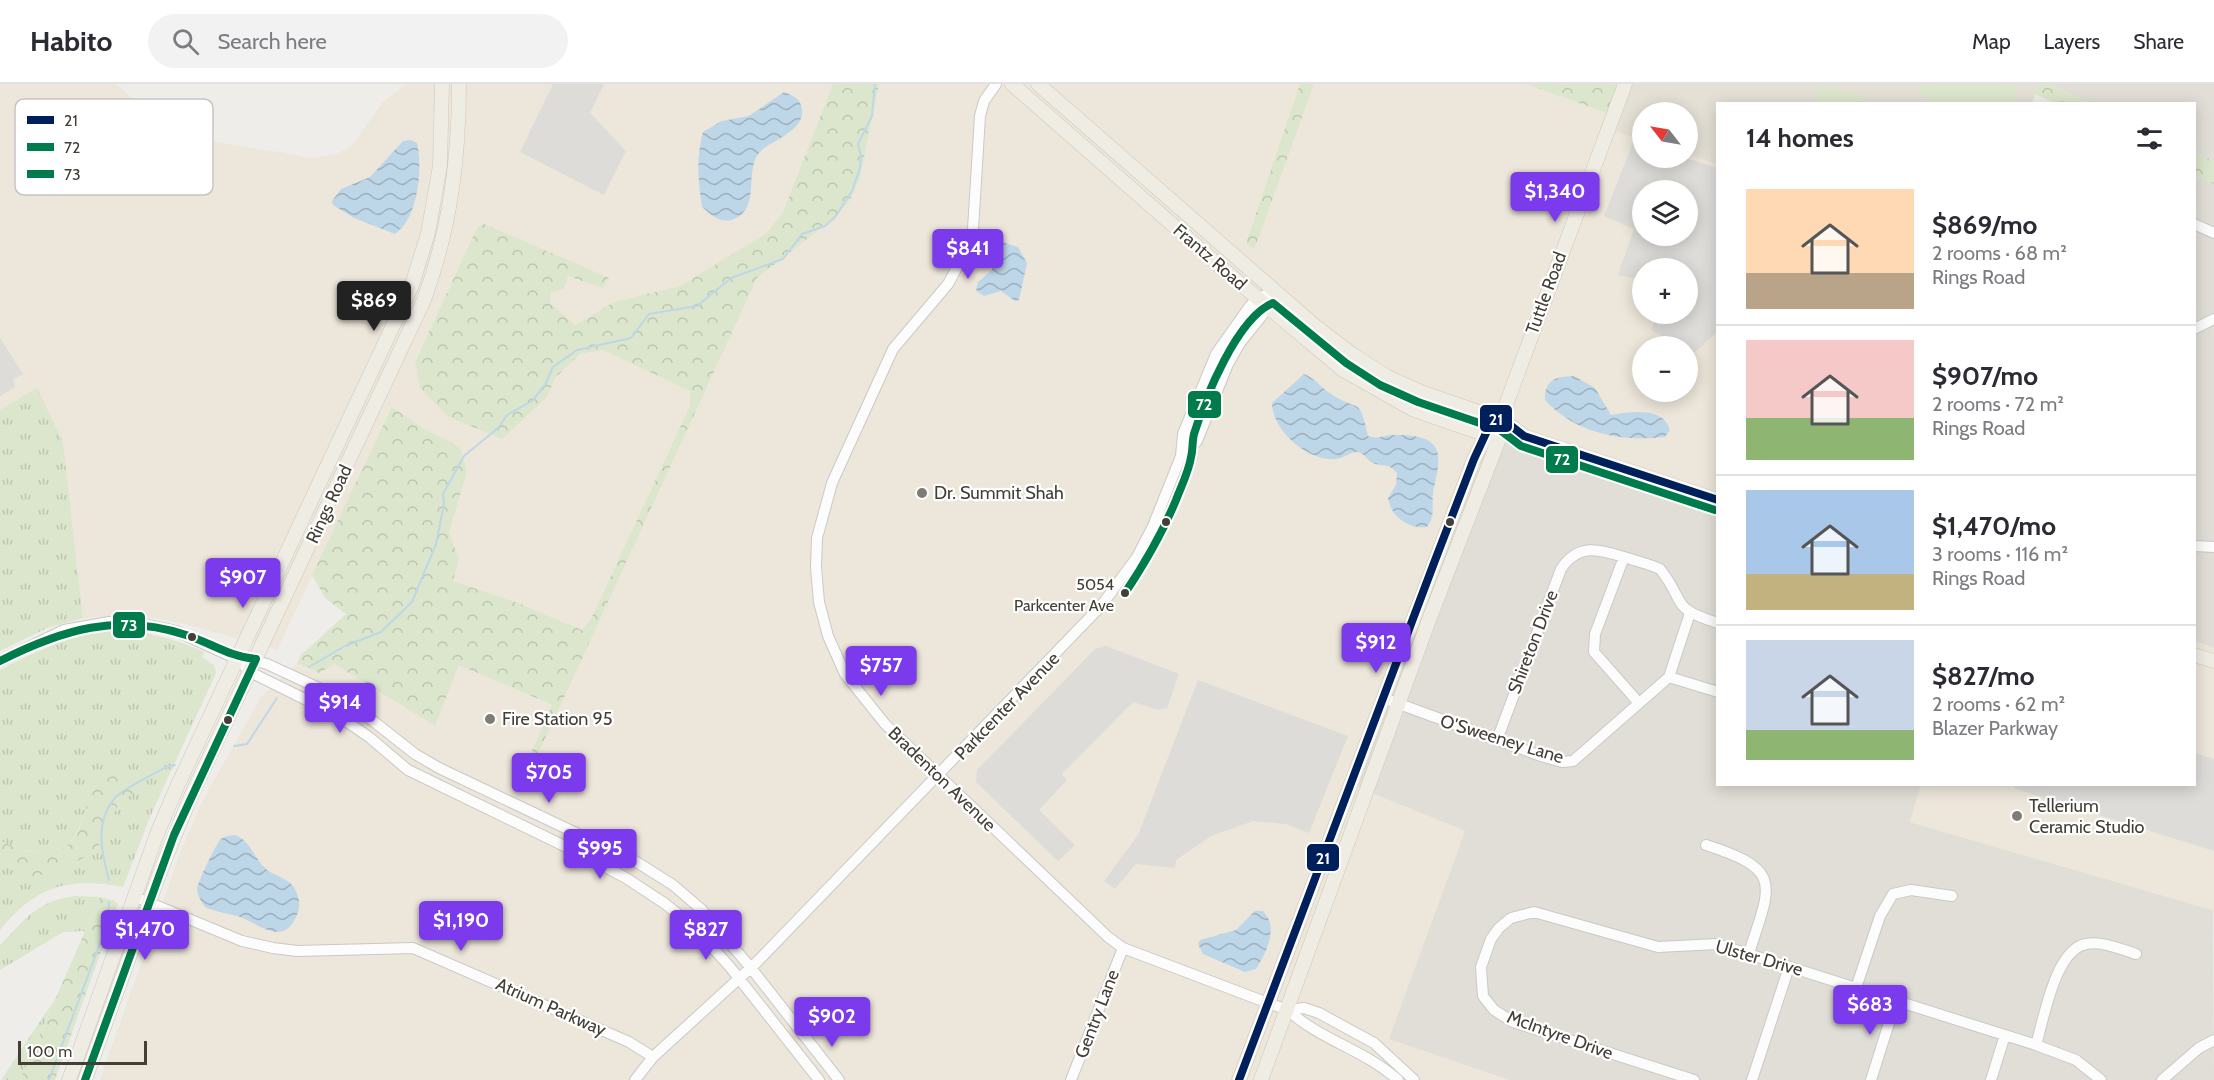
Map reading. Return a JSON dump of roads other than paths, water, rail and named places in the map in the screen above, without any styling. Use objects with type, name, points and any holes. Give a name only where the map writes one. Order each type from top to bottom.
[{"type":"main road","name":"Rings Road","points":[[69,1080],[172,798],[401,310],[418,267],[428,233],[440,166],[442,84]]},
{"type":"main road","name":"Rings Road","points":[[85,1080],[190,796],[417,316],[436,267],[456,170],[459,84]]},
{"type":"main road","name":"Frantz Road","points":[[1012,84],[1343,369],[1384,394],[1494,424]]},
{"type":"main road","name":"Frantz Road","points":[[1038,84],[1275,291],[1353,355],[1386,376],[1524,436],[1716,499]]},
{"type":"main road","name":"Tuttle Road","points":[[1494,424],[1507,402],[1625,84]]},
{"type":"main road","points":[[1262,1080],[1398,704],[1499,440],[1494,424]]},
{"type":"main road","points":[[1239,1080],[1383,698],[1494,424]]},
{"type":"main road","name":"Frantz Road","points":[[1499,440],[1524,436]]},
{"type":"main road","points":[[2196,656],[2214,661]]},
{"type":"street","name":"Bradenton Avenue","points":[[996,84],[984,101],[980,116],[973,229],[965,255],[948,284],[893,349],[832,483],[818,538],[816,567],[819,602],[828,636],[845,674],[885,724],[1094,926],[1123,948],[1268,1004],[1288,1010],[1304,1008],[1319,1013],[1362,1036],[1388,1055],[1414,1080]]},
{"type":"street","points":[[2196,225],[2214,233]]},
{"type":"street","name":"Parkcenter Avenue","points":[[1181,456],[1197,441],[1228,364],[1240,343],[1270,308],[1275,291]]},
{"type":"street","name":"Parkcenter Avenue","points":[[635,1080],[653,1057],[752,968],[1071,639],[1116,587],[1137,557],[1153,526],[1181,456],[1183,434],[1207,370],[1227,335],[1258,298],[1275,291]]},
{"type":"street","points":[[2196,328],[2214,319]]},
{"type":"street","points":[[2196,546],[2214,546]]},
{"type":"street","name":"Shireton Drive","points":[[1497,740],[1561,569],[1568,559],[1579,551],[1600,549],[1624,557]]},
{"type":"street","points":[[1639,703],[1594,652],[1595,634],[1624,557],[1660,570],[1679,602],[1690,614],[1716,622]]},
{"type":"street","points":[[1690,614],[1669,677],[1716,691]]},
{"type":"street","points":[[0,661],[64,630],[109,622],[145,624],[176,631],[237,658],[256,659],[349,702],[415,754],[439,768],[634,861],[673,885],[701,909],[752,968],[839,1080]]},
{"type":"street","points":[[237,658],[250,672],[337,715],[420,777],[626,878],[680,914],[740,979],[819,1080]]},
{"type":"street","name":"O'Sweeney Lane","points":[[1383,698],[1562,762],[1573,761],[1669,677]]},
{"type":"street","points":[[1706,845],[1738,856],[1762,872],[1766,892],[1749,953]]},
{"type":"street","points":[[1856,988],[1880,916],[1893,894],[1911,890],[1952,896]]},
{"type":"street","name":"Atrium Parkway","points":[[135,898],[150,902],[242,941],[273,948],[297,951],[413,948],[629,1042],[653,1057]]},
{"type":"street","name":"Ulster Drive","points":[[1511,918],[1534,912],[1658,947],[1717,944],[2036,1045],[2076,1060],[2101,1080]]},
{"type":"street","name":"McIntyre Drive","points":[[1511,918],[1491,939],[1481,967],[1481,990],[1494,1010],[1513,1022],[1694,1080]]},
{"type":"street","points":[[2036,1045],[2059,969],[2069,953],[2086,944],[2105,944],[2136,954]]},
{"type":"street","name":"Gentry Lane","points":[[1071,1080],[1123,948]]},
{"type":"street","points":[[1752,1080],[1789,967]]},
{"type":"street","points":[[1872,1080],[1896,1001]]},
{"type":"street","name":"Bradenton Avenue","points":[[1288,1010],[1299,1020],[1386,1068],[1398,1080]]},
{"type":"street","points":[[1991,1080],[2005,1035]]},
{"type":"street","points":[[2162,1080],[2199,1048],[2214,1040]]},
{"type":"street","points":[[1383,1080],[1388,1055]]},
{"type":"water","points":[[784,92],[794,96],[800,102],[802,109],[798,124],[793,130],[759,153],[753,169],[750,198],[742,214],[729,220],[717,218],[702,207],[698,170],[703,132],[722,121],[749,116]]},
{"type":"water","points":[[411,140],[417,143],[419,154],[417,193],[409,217],[395,234],[354,218],[333,205],[332,201],[341,189],[370,177],[403,141]]},
{"type":"water","points":[[1002,242],[1018,247],[1027,263],[1019,300],[1015,301],[1001,291],[984,296],[976,291],[978,282],[992,270],[994,249]]},
{"type":"water","points":[[1304,374],[1331,394],[1357,407],[1362,415],[1368,436],[1410,436],[1429,441],[1435,446],[1438,453],[1437,474],[1433,492],[1433,513],[1427,527],[1407,524],[1393,511],[1388,498],[1396,485],[1397,473],[1391,468],[1373,463],[1358,452],[1336,459],[1325,459],[1304,450],[1285,434],[1278,424],[1272,403]]},
{"type":"water","points":[[1574,376],[1595,388],[1611,415],[1636,412],[1653,414],[1666,422],[1670,430],[1665,437],[1632,438],[1600,433],[1571,421],[1545,400],[1545,393],[1552,380]]},
{"type":"water","points":[[234,835],[248,844],[265,868],[289,882],[296,891],[299,909],[292,924],[286,930],[278,932],[270,930],[237,916],[205,907],[200,899],[198,886],[211,855],[221,839]]},
{"type":"water","points":[[1255,911],[1263,911],[1268,917],[1271,932],[1264,955],[1256,969],[1245,972],[1203,954],[1198,944],[1200,940],[1236,930]]},
{"type":"waterway","points":[[309,667],[345,646],[381,632],[412,602],[436,544],[444,504],[443,494],[464,456],[498,428],[507,415],[532,401],[545,385],[553,367],[577,350],[631,338],[649,314],[697,306],[731,278],[783,259],[802,234],[825,226],[835,217],[852,191],[860,168],[861,156],[858,144],[872,116],[875,84]]},
{"type":"waterway","points":[[234,746],[247,744],[277,698]]},
{"type":"waterway","points":[[109,880],[101,839],[104,818],[108,809],[114,799],[124,790],[166,767],[175,765]]},
{"type":"waterway","points":[[49,1080],[108,922],[109,902]]},
{"type":"place","name":"Dr. Summit Shah","points":[[922,493]]},
{"type":"place","name":"5054 Parkcenter Ave","points":[[1125,593]]},
{"type":"place","name":"Fire Station 95","points":[[490,719]]},
{"type":"place","name":"Tellerium Ceramic Studio","points":[[2017,816]]}]
